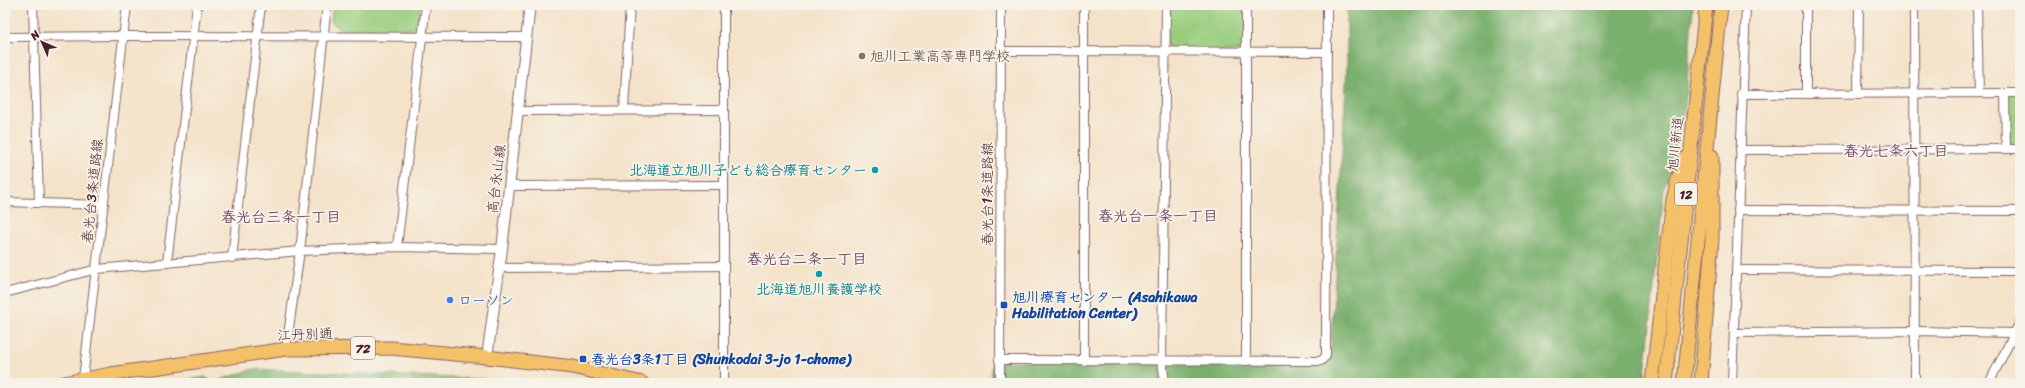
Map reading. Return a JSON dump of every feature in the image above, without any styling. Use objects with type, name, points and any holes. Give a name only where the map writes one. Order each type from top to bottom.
[{"type":"main road","name":"旭川新道","points":[[1666,383],[1706,5]]},
{"type":"main road","name":"12","points":[[1684,383],[1721,5]]},
{"type":"main road","name":"12","points":[[1701,383],[1712,239],[1711,102]]},
{"type":"main road","name":"12","points":[[1652,383],[1673,199],[1695,113]]},
{"type":"main road","name":"江丹別通","points":[[64,383],[286,349],[391,348],[487,356],[573,367],[642,383]]},
{"type":"street","points":[[33,5],[39,201]]},
{"type":"street","name":"春光台3条道路線","points":[[83,379],[127,5]]},
{"type":"street","points":[[167,263],[197,5]]},
{"type":"street","points":[[232,258],[261,5]]},
{"type":"street","points":[[286,349],[300,251],[327,5]]},
{"type":"street","points":[[397,247],[426,5]]},
{"type":"street","name":"高台永山線","points":[[487,356],[502,249],[530,5]]},
{"type":"street","points":[[624,110],[630,5]]},
{"type":"street","points":[[724,5],[724,383]]},
{"type":"street","name":"春光台1条道路線","points":[[1000,383],[1001,5]]},
{"type":"street","points":[[1084,5],[1084,361]]},
{"type":"street","points":[[1165,383],[1162,361],[1167,52],[1166,5]]},
{"type":"street","points":[[1246,5],[1246,361]]},
{"type":"street","points":[[1000,360],[1321,361],[1326,356],[1327,5]]},
{"type":"street","points":[[1732,383],[1741,94],[1746,5]]},
{"type":"street","points":[[1806,5],[1806,94]]},
{"type":"street","points":[[1858,94],[1859,5]]},
{"type":"street","points":[[1914,5],[1916,272],[1915,383]]},
{"type":"street","points":[[1977,5],[1979,93]]},
{"type":"street","points":[[5,37],[526,37]]},
{"type":"street","points":[[1001,50],[1327,52]]},
{"type":"street","points":[[1741,94],[2020,93]]},
{"type":"street","points":[[2005,94],[2006,149]]},
{"type":"street","points":[[518,111],[724,110]]},
{"type":"street","points":[[1740,150],[2020,149]]},
{"type":"street","points":[[509,186],[724,185]]},
{"type":"street","points":[[5,202],[39,201],[104,205]]},
{"type":"street","points":[[1738,210],[2020,211]]},
{"type":"street","points":[[5,293],[97,269],[300,251],[397,247],[502,249]]},
{"type":"street","points":[[499,268],[724,266]]},
{"type":"street","points":[[1736,270],[1916,272],[2020,271]]},
{"type":"street","points":[[1989,383],[2020,322]]},
{"type":"street","points":[[1734,333],[1916,331],[2014,333]]},
{"type":"green space","points":[[333,5],[420,5],[417,29],[340,29],[331,22]]},
{"type":"green space","points":[[1166,5],[1246,5],[1245,51],[1167,52]]},
{"type":"green space","points":[[1347,5],[1596,5],[1596,9],[1602,5],[1693,5],[1685,108],[1664,190],[1644,383],[992,383],[992,361],[1330,365],[1347,68]]},
{"type":"green space","points":[[2020,93],[2020,149],[2006,149],[2005,94]]},
{"type":"green space","points":[[253,369],[481,379],[505,383],[169,383],[205,377],[214,382]]},
{"type":"place","name":"旭川工業高等専門学校","points":[[862,56]]},
{"type":"place","name":"北海道立旭川子ども総合療育センター","points":[[875,170]]},
{"type":"place","name":"北海道旭川養護学校","points":[[819,274]]},
{"type":"place","name":"ローソン","points":[[450,300]]},
{"type":"place","name":"旭川療育センター (Asahikawa Habilitation Center)","points":[[1004,305]]},
{"type":"place","name":"春光台3条1丁目 (Shunkodai 3-jo 1-chome)","points":[[583,359]]},
{"type":"district","name":"春光七条六丁目","points":[[1896,151]]},
{"type":"district","name":"春光台一条一丁目","points":[[1158,216]]},
{"type":"district","name":"春光台三条一丁目","points":[[281,217]]},
{"type":"district","name":"春光台二条一丁目","points":[[807,259]]}]
